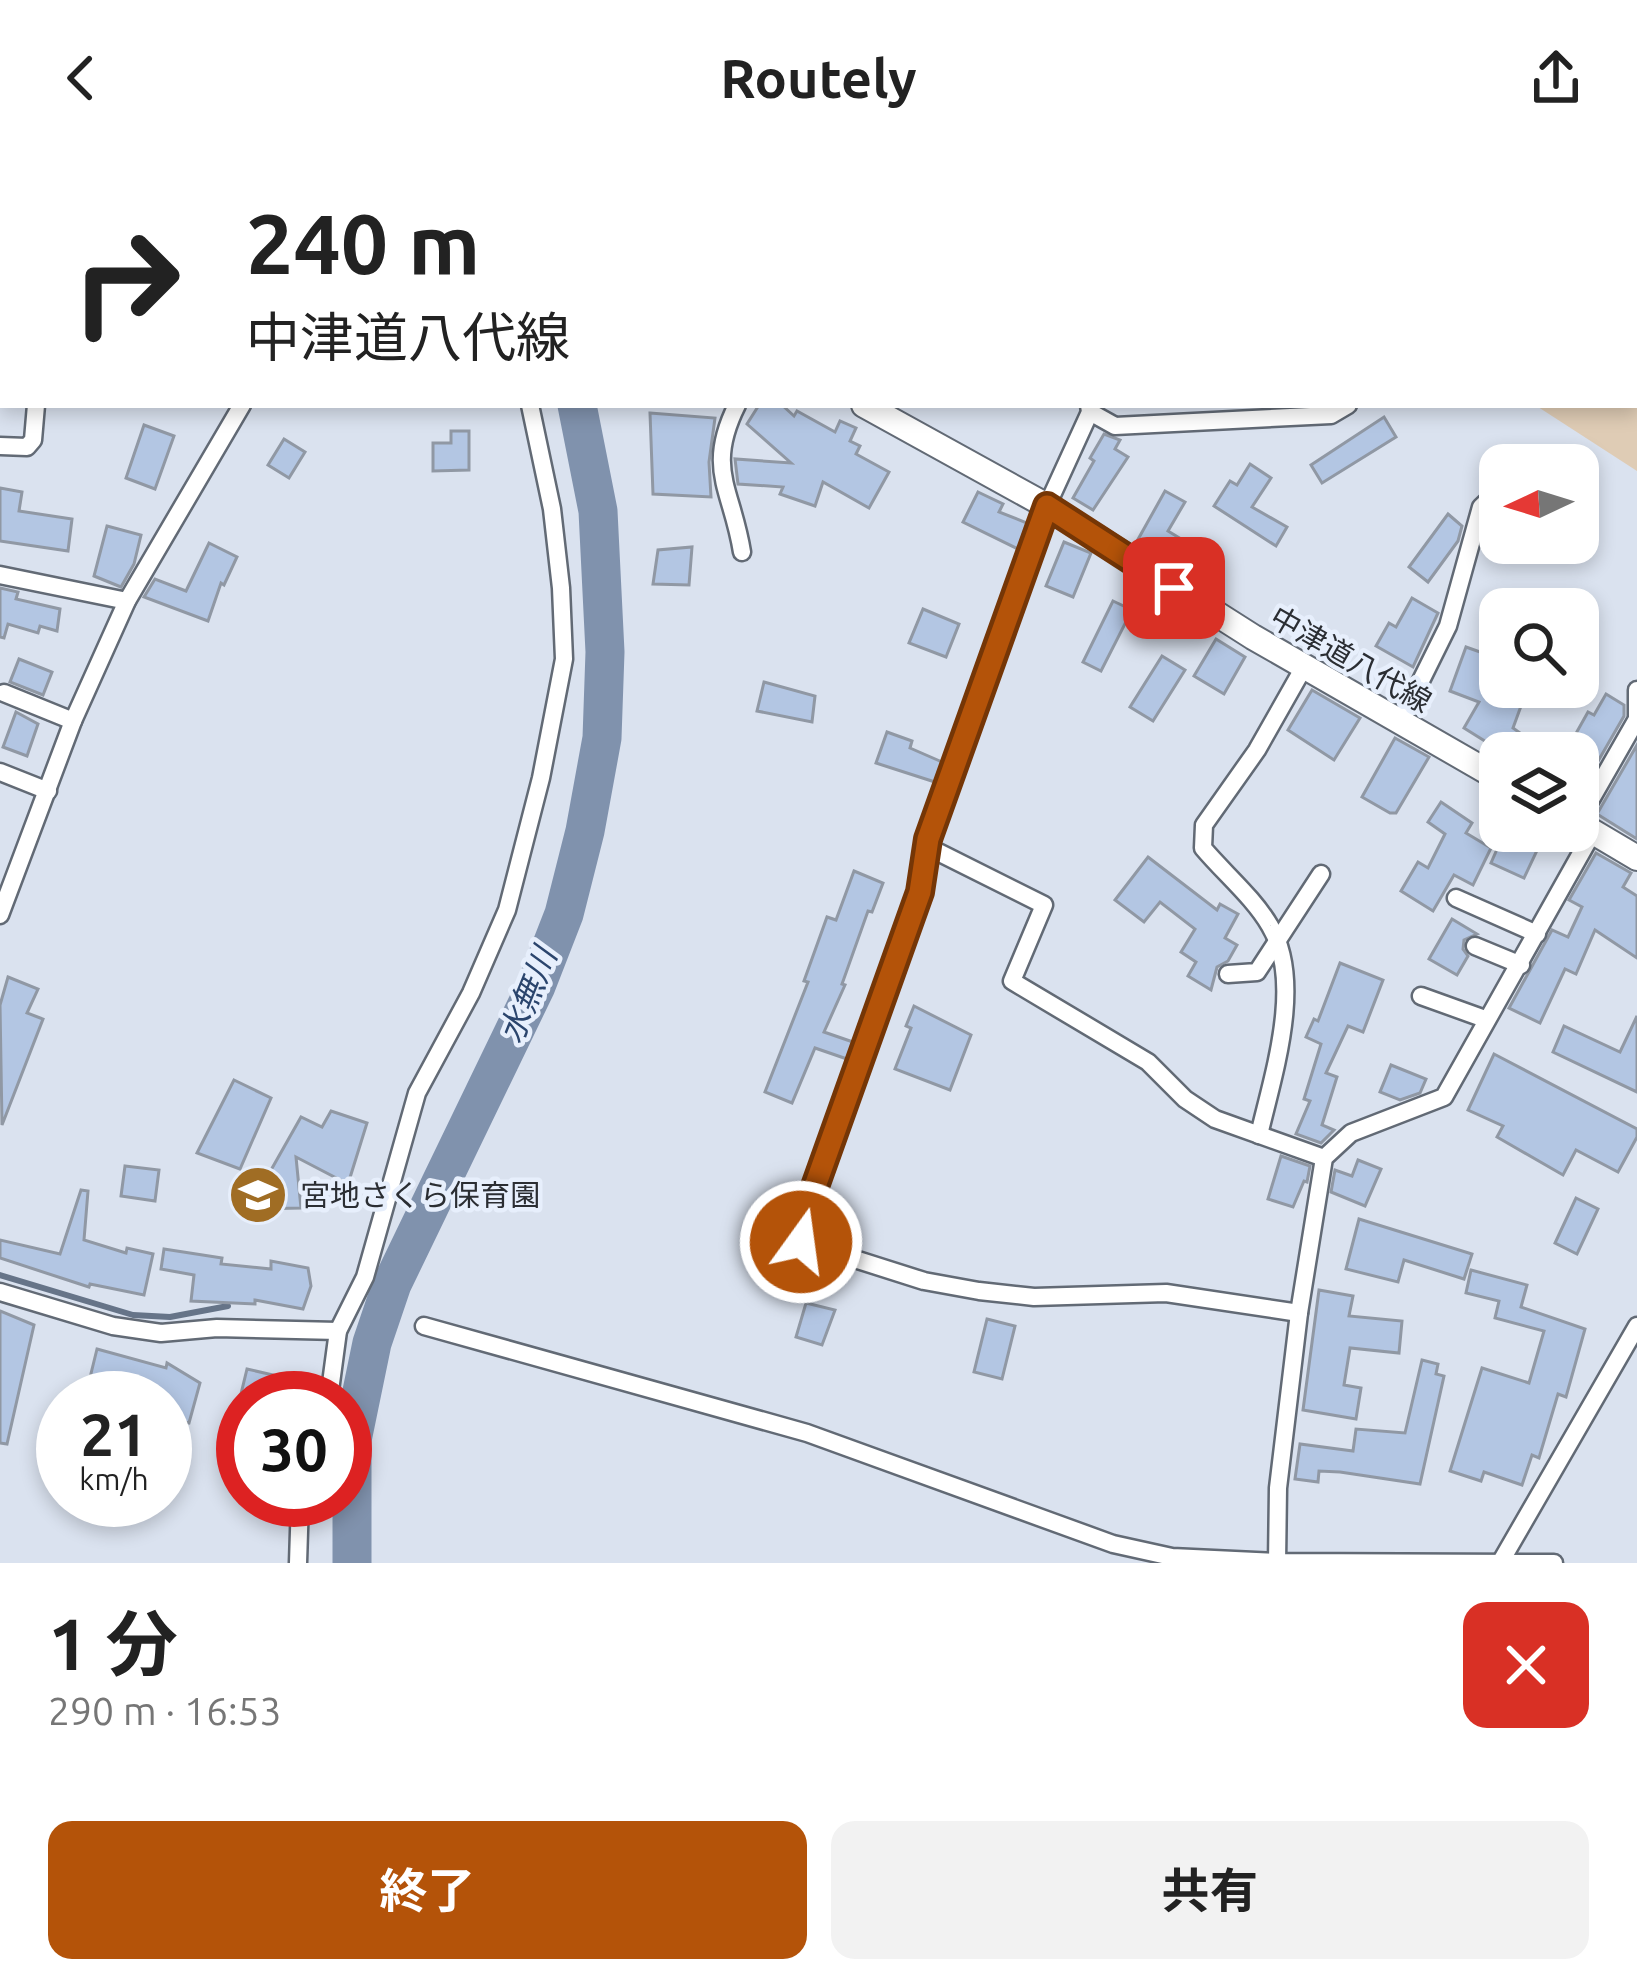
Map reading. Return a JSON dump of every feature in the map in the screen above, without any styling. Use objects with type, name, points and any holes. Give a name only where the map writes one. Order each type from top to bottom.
[{"type":"main road","name":"中津道八代線","points":[[869,408],[1047,506],[1304,667],[1479,767]]},
{"type":"main road","points":[[1599,835],[1637,858]]},
{"type":"street","points":[[0,446],[27,448],[33,440],[36,408]]},
{"type":"street","points":[[0,915],[74,721],[127,601],[240,408]]},
{"type":"street","points":[[333,1371],[338,1331],[365,1277],[417,1093],[471,993],[507,910],[541,778],[564,659],[552,508],[531,408]]},
{"type":"street","points":[[736,408],[725,429],[719,462],[742,552]]},
{"type":"street","points":[[1299,1313],[1166,1293],[1034,1297],[979,1291],[924,1280],[801,1242],[798,1234],[920,892],[928,839],[1047,506],[1090,409],[1115,426],[1331,415],[1343,408]]},
{"type":"street","points":[[1400,722],[1448,626],[1479,514]]},
{"type":"street","points":[[0,575],[127,601]]},
{"type":"street","points":[[1259,1135],[1282,1037],[1285,962],[1270,925],[1203,848],[1204,825],[1257,751],[1304,667]]},
{"type":"street","points":[[1599,794],[1637,719],[1637,690]]},
{"type":"street","points":[[4,693],[74,721]]},
{"type":"street","points":[[0,772],[48,791]]},
{"type":"street","points":[[928,848],[1043,905],[1012,981],[1148,1062],[1185,1100],[1215,1119],[1324,1159]]},
{"type":"street","points":[[1277,1562],[1278,1488],[1324,1159],[1352,1133],[1444,1097],[1485,1019],[1521,965],[1572,852]]},
{"type":"street","points":[[1228,974],[1257,972],[1321,874]]},
{"type":"street","points":[[1456,898],[1537,934]]},
{"type":"street","points":[[1475,946],[1521,965]]},
{"type":"street","points":[[1421,996],[1485,1019]]},
{"type":"street","points":[[0,1292],[113,1325],[160,1333],[218,1328],[338,1331]]},
{"type":"street","points":[[424,1326],[807,1433],[1113,1544],[1172,1557],[1554,1563]]},
{"type":"street","points":[[1501,1562],[1637,1326]]},
{"type":"street","points":[[298,1563],[299,1527]]},
{"type":"shaded area","points":[[1540,408],[1637,408],[1637,471]]},
{"type":"building","points":[[757,408],[785,408],[794,416],[797,411],[835,432],[840,421],[856,428],[850,441],[860,446],[856,454],[889,472],[869,508],[823,482],[815,506],[780,494],[783,487],[738,484],[735,459],[791,463],[747,424]]},
{"type":"building","points":[[650,413],[715,418],[709,462],[711,497],[653,494]]},
{"type":"building","points":[[1384,417],[1396,437],[1322,483],[1311,465]]},
{"type":"building","points":[[144,425],[174,436],[155,489],[126,478]]},
{"type":"building","points":[[451,431],[469,431],[469,470],[433,471],[433,443],[451,443]]},
{"type":"building","points":[[1104,434],[1120,440],[1115,449],[1128,457],[1093,510],[1073,498]]},
{"type":"building","points":[[284,439],[305,452],[289,478],[268,465]]},
{"type":"building","points":[[1250,464],[1271,478],[1252,507],[1287,527],[1276,546],[1214,506],[1230,481],[1237,485]]},
{"type":"building","points":[[0,488],[22,492],[19,511],[72,519],[68,551],[0,541]]},
{"type":"building","points":[[1165,491],[1185,502],[1168,531],[1214,559],[1203,579],[1136,543]]},
{"type":"building","points":[[978,492],[1003,504],[999,512],[1027,523],[1018,549],[963,522]]},
{"type":"building","points":[[1448,514],[1462,526],[1458,541],[1428,582],[1409,567]]},
{"type":"building","points":[[107,526],[141,535],[134,564],[121,587],[94,576]]},
{"type":"building","points":[[1064,542],[1091,553],[1073,597],[1046,586]]},
{"type":"building","points":[[209,543],[237,557],[224,585],[221,583],[208,621],[144,597],[155,579],[186,591]]},
{"type":"building","points":[[692,547],[689,585],[653,584],[658,550]]},
{"type":"building","points":[[0,588],[18,592],[16,599],[60,609],[57,631],[40,626],[38,633],[8,624],[4,638],[0,637]]},
{"type":"building","points":[[1412,598],[1438,613],[1413,667],[1376,646],[1389,623],[1396,627]]},
{"type":"building","points":[[1113,601],[1132,610],[1101,671],[1083,662]]},
{"type":"building","points":[[923,609],[959,624],[946,657],[909,643]]},
{"type":"building","points":[[1216,639],[1245,657],[1224,694],[1194,676]]},
{"type":"building","points":[[1466,647],[1479,652],[1479,702],[1450,691]]},
{"type":"building","points":[[1162,656],[1185,670],[1153,721],[1130,707]]},
{"type":"building","points":[[19,659],[52,672],[43,695],[10,682]]},
{"type":"building","points":[[764,682],[815,696],[812,722],[757,711]]},
{"type":"building","points":[[1312,690],[1360,718],[1334,760],[1288,730]]},
{"type":"building","points":[[1606,694],[1624,705],[1624,716],[1599,759],[1599,732],[1577,732],[1588,712],[1594,715]]},
{"type":"building","points":[[1479,702],[1479,708],[1520,708],[1513,728],[1519,732],[1479,732],[1479,737],[1464,728]]},
{"type":"building","points":[[16,712],[38,724],[27,756],[3,747]]},
{"type":"building","points":[[887,732],[912,741],[910,748],[942,762],[935,782],[876,763]]},
{"type":"building","points":[[1395,738],[1429,757],[1396,813],[1390,813],[1362,797]]},
{"type":"building","points":[[1637,745],[1637,839],[1599,815]]},
{"type":"building","points":[[1441,802],[1472,823],[1466,833],[1479,841],[1479,852],[1489,852],[1473,885],[1454,875],[1433,911],[1401,891],[1418,862],[1428,868],[1445,834],[1428,822]]},
{"type":"building","points":[[1496,852],[1536,852],[1524,878],[1491,863]]},
{"type":"building","points":[[1596,853],[1631,873],[1623,887],[1637,896],[1637,958],[1595,930],[1576,974],[1565,969],[1540,1023],[1509,1008],[1552,930],[1568,937],[1582,907],[1569,900]]},
{"type":"building","points":[[1148,857],[1217,910],[1220,904],[1238,914],[1225,938],[1237,945],[1228,961],[1217,967],[1211,990],[1188,976],[1196,962],[1181,952],[1195,929],[1160,902],[1144,922],[1115,900]]},
{"type":"building","points":[[854,871],[883,883],[872,912],[868,911],[845,985],[824,1032],[853,1042],[847,1059],[815,1048],[792,1103],[765,1092],[808,982],[804,981],[827,917],[836,920]]},
{"type":"building","points":[[1452,919],[1477,934],[1464,940],[1468,956],[1457,975],[1429,959]]},
{"type":"building","points":[[1340,963],[1383,980],[1363,1032],[1348,1026],[1326,1073],[1337,1077],[1322,1125],[1334,1130],[1321,1143],[1296,1134],[1310,1101],[1304,1099],[1321,1044],[1306,1037],[1314,1019],[1318,1021]]},
{"type":"building","points":[[8,977],[38,989],[27,1013],[43,1019],[2,1125],[0,1005]]},
{"type":"building","points":[[914,1006],[971,1035],[950,1090],[895,1069]]},
{"type":"building","points":[[1637,1016],[1637,1092],[1553,1052],[1564,1026],[1620,1052]]},
{"type":"building","points":[[1494,1054],[1637,1129],[1618,1172],[1576,1150],[1563,1175],[1497,1137],[1503,1126],[1468,1110]]},
{"type":"building","points":[[1391,1065],[1426,1079],[1420,1093],[1400,1100],[1380,1092]]},
{"type":"building","points":[[234,1080],[271,1098],[240,1169],[197,1153]]},
{"type":"building","points":[[331,1111],[367,1123],[348,1184],[296,1157],[301,1208],[249,1209],[301,1117],[322,1127]]},
{"type":"building","points":[[1281,1156],[1310,1166],[1293,1207],[1268,1199]]},
{"type":"building","points":[[1358,1160],[1381,1169],[1365,1206],[1331,1192],[1335,1170],[1352,1176]]},
{"type":"building","points":[[125,1166],[159,1170],[155,1201],[121,1196]]},
{"type":"building","points":[[81,1190],[88,1191],[84,1240],[126,1253],[127,1248],[153,1254],[144,1295],[89,1287],[0,1258],[0,1240],[60,1254]]},
{"type":"building","points":[[1576,1198],[1598,1209],[1577,1254],[1555,1243]]},
{"type":"building","points":[[1359,1219],[1472,1254],[1464,1279],[1404,1260],[1398,1282],[1346,1269]]},
{"type":"building","points":[[164,1249],[222,1258],[221,1264],[271,1269],[271,1261],[308,1268],[311,1286],[303,1309],[255,1300],[255,1304],[191,1301],[194,1275],[161,1269]]},
{"type":"building","points":[[1471,1270],[1527,1285],[1521,1307],[1585,1329],[1566,1397],[1558,1394],[1539,1458],[1532,1455],[1522,1485],[1484,1472],[1481,1481],[1450,1471],[1482,1368],[1529,1383],[1544,1331],[1495,1318],[1499,1301],[1466,1293]]},
{"type":"building","points":[[1319,1290],[1353,1296],[1349,1316],[1402,1321],[1399,1353],[1350,1348],[1344,1385],[1361,1388],[1356,1419],[1303,1410]]},
{"type":"building","points":[[806,1303],[835,1310],[822,1345],[796,1337]]},
{"type":"building","points":[[0,1311],[34,1325],[7,1444],[0,1443]]},
{"type":"building","points":[[987,1319],[1015,1326],[1002,1379],[974,1372]]},
{"type":"building","points":[[97,1349],[166,1368],[167,1363],[180,1371],[92,1371]]},
{"type":"building","points":[[1422,1360],[1438,1364],[1436,1374],[1444,1376],[1420,1484],[1319,1471],[1318,1482],[1295,1479],[1300,1444],[1353,1451],[1356,1429],[1405,1433]]},
{"type":"building","points":[[192,1378],[200,1383],[192,1412]]},
{"type":"waterway","name":"水無川","points":[[352,1563],[352,1440],[372,1343],[392,1284],[536,986],[564,914],[585,831],[602,738],[605,652],[598,511],[578,408]]},
{"type":"waterway","points":[[0,1275],[133,1315],[170,1317],[228,1306]]},
{"type":"waterway","points":[[357,1339],[372,1343]]},
{"type":"place","name":"宮地さくら保育園","points":[[258,1195]]},
{"type":"route","points":[[801,1242],[798,1234],[920,892],[928,839],[1047,506],[1174,588]]}]
